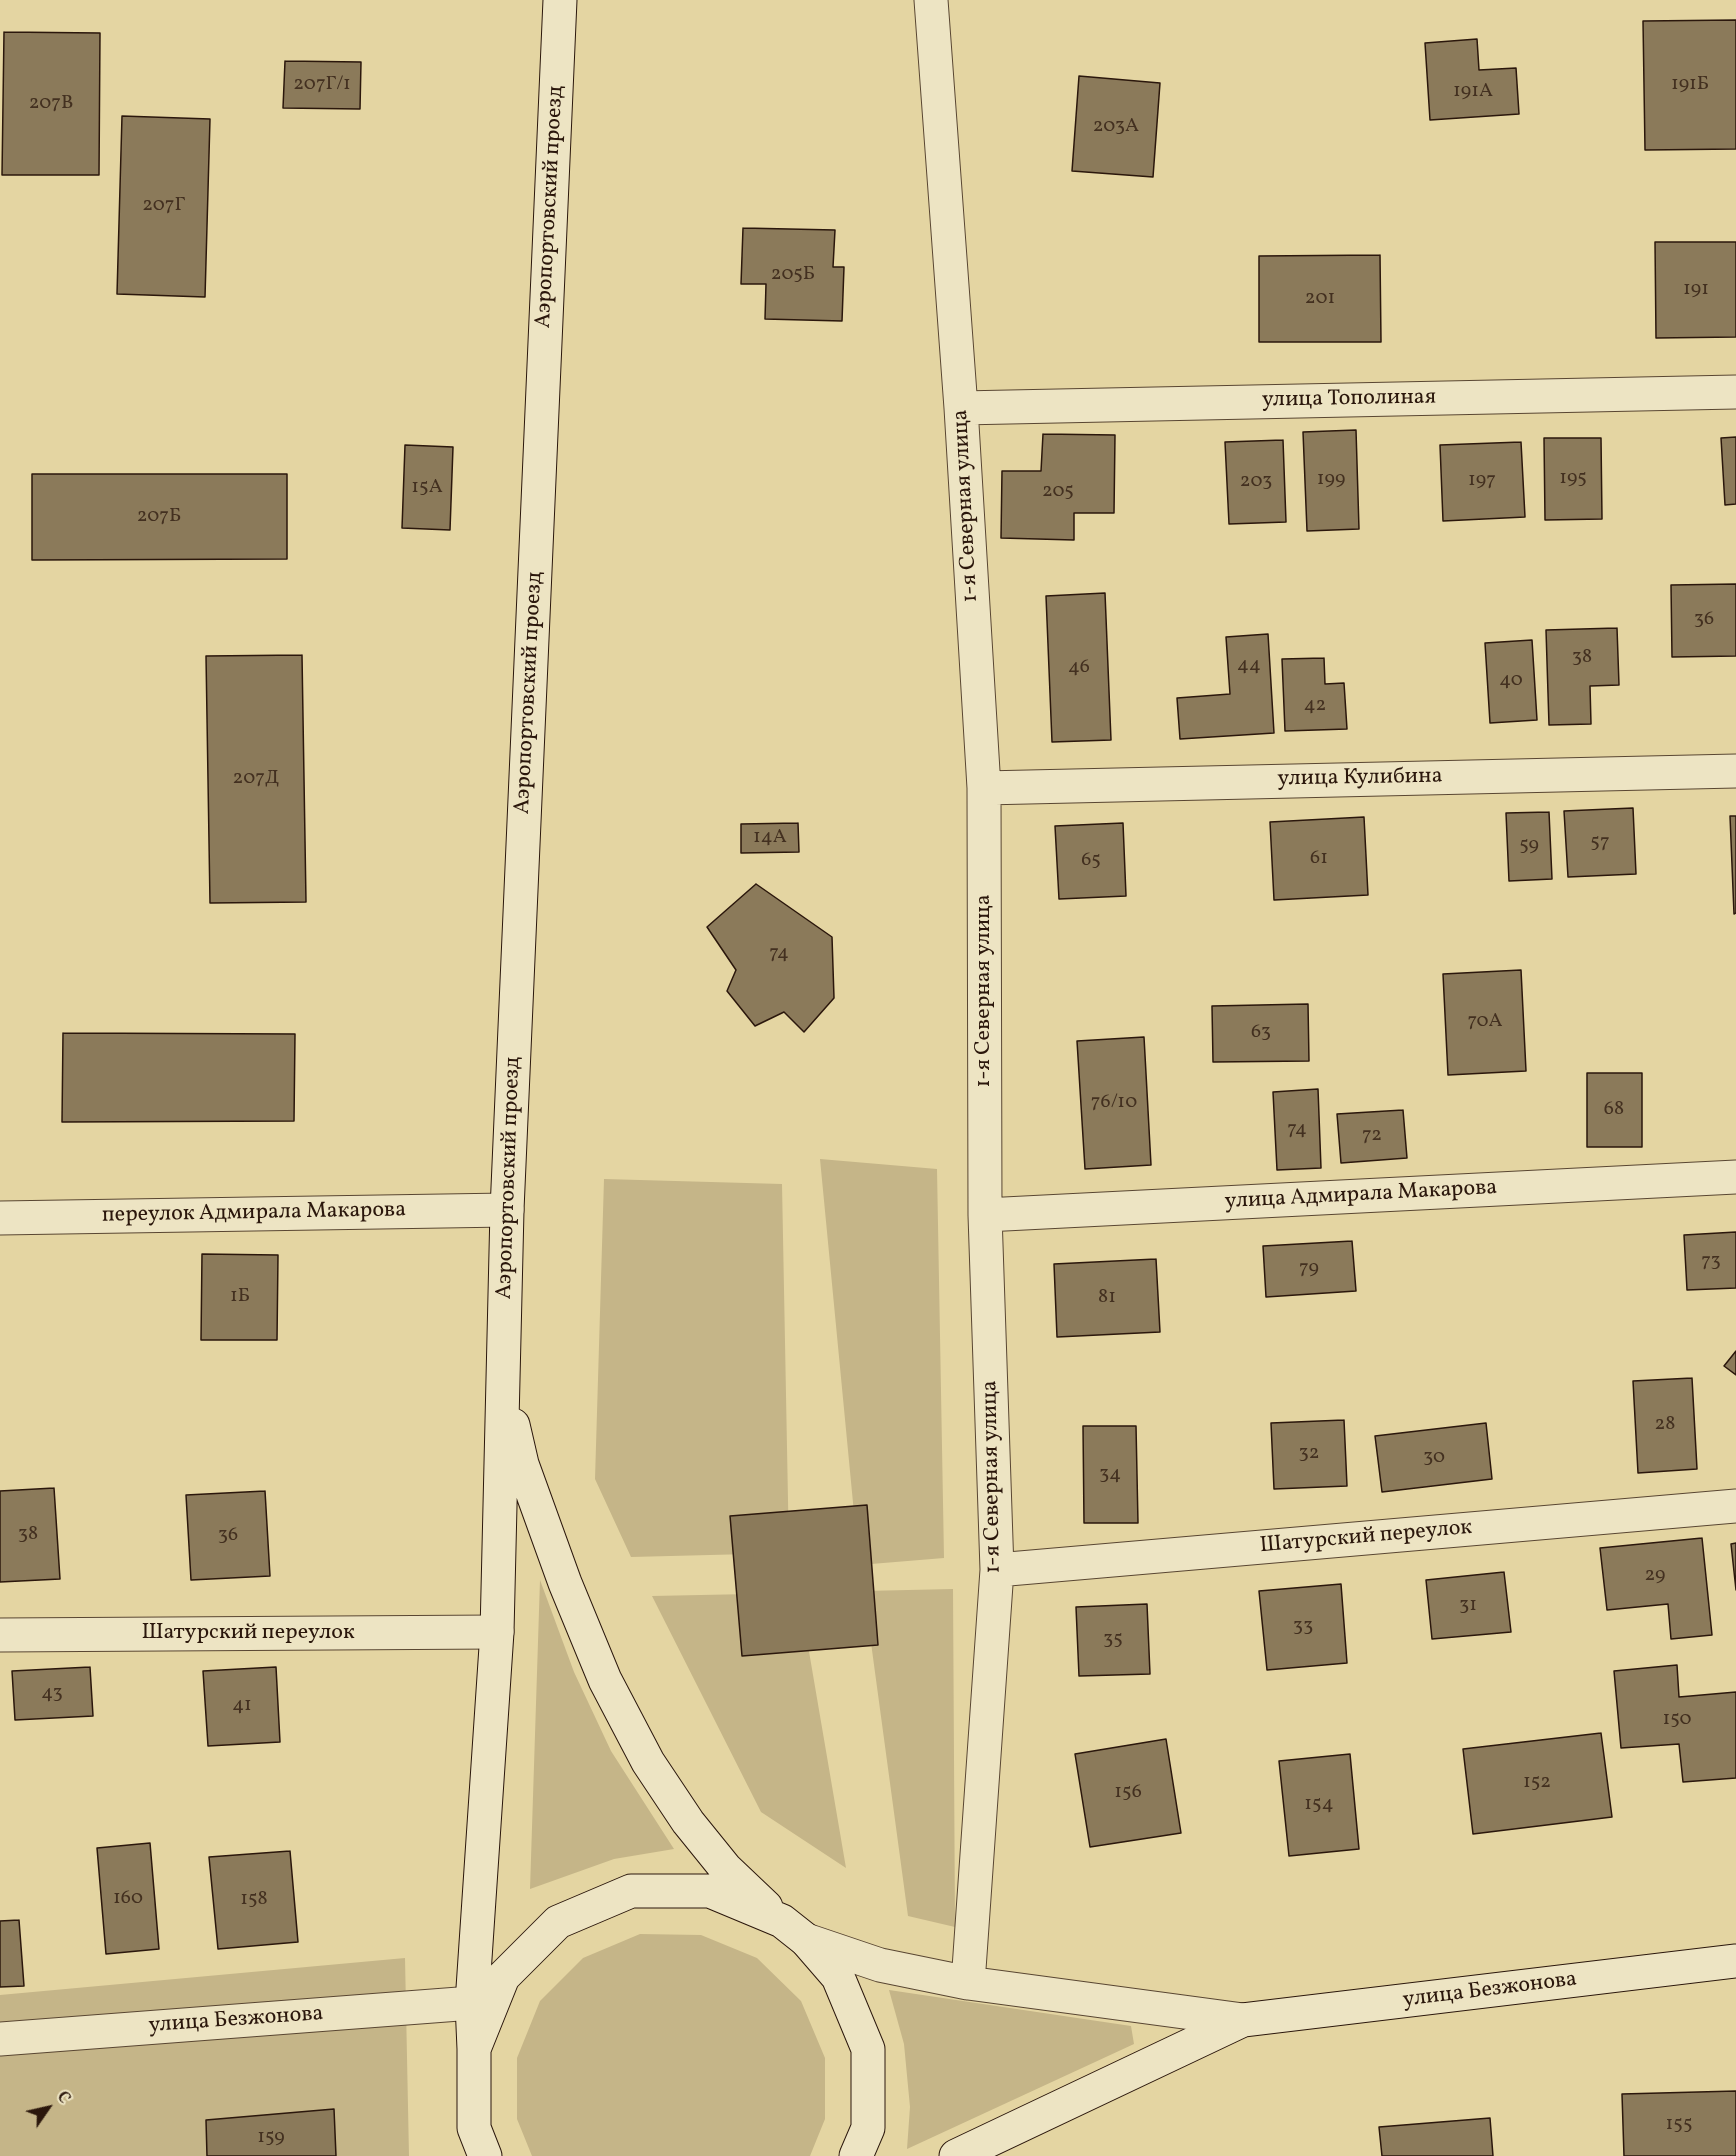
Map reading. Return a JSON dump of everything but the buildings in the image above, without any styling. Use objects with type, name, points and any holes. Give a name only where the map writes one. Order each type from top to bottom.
[{"type":"street","name":"Аэропортовский проезд","points":[[503,1386],[507,1210],[560,0]]},
{"type":"street","name":"1-я Северная улица","points":[[931,0],[961,408],[984,788],[985,1215],[997,1570],[968,1983]]},
{"type":"street","name":"улица Тополиная","points":[[961,408],[1736,392]]},
{"type":"street","name":"улица Кулибина","points":[[984,788],[1736,771]]},
{"type":"street","name":"улица Адмирала Макарова","points":[[985,1215],[1736,1177]]},
{"type":"street","name":"переулок Адмирала Макарова","points":[[0,1218],[507,1210]]},
{"type":"street","points":[[477,2147],[472,2003],[497,1632],[503,1386]]},
{"type":"street","points":[[503,1386],[522,1464],[565,1583],[605,1680],[648,1762],[688,1822],[726,1869],[794,1931],[838,1977],[868,2049],[868,2128],[856,2156]]},
{"type":"street","name":"Шатурский переулок","points":[[997,1570],[1736,1506]]},
{"type":"street","name":"Шатурский переулок","points":[[0,1635],[497,1632]]},
{"type":"street","points":[[472,2003],[558,1922],[631,1891],[710,1891],[794,1931],[880,1965],[968,1983],[1243,2020]]},
{"type":"street","points":[[474,2049],[503,1977],[558,1922]]},
{"type":"street","name":"улица Безжонова","points":[[1243,2020],[1736,1961]]},
{"type":"street","name":"улица Безжонова","points":[[0,2039],[472,2003]]},
{"type":"street","points":[[956,2156],[1243,2020]]},
{"type":"shaded area","points":[[820,1159],[937,1169],[944,1558],[859,1565]]},
{"type":"shaded area","points":[[604,1179],[782,1184],[789,1553],[631,1557],[595,1479]]},
{"type":"shaded area","points":[[540,1580],[574,1672],[611,1751],[674,1849],[614,1859],[530,1889]]},
{"type":"shaded area","points":[[953,1589],[955,1927],[908,1916],[864,1591]]},
{"type":"shaded area","points":[[799,1593],[846,1868],[761,1812],[652,1596]]},
{"type":"shaded area","points":[[640,1934],[701,1935],[757,1958],[801,2001],[825,2058],[825,2119],[810,2156],[532,2156],[517,2119],[517,2058],[540,2001],[583,1958]]},
{"type":"shaded area","points":[[405,1958],[409,2156],[0,2156],[0,1995]]},
{"type":"shaded area","points":[[889,1990],[1131,2026],[1134,2044],[907,2149],[910,2107],[904,2044]]}]
